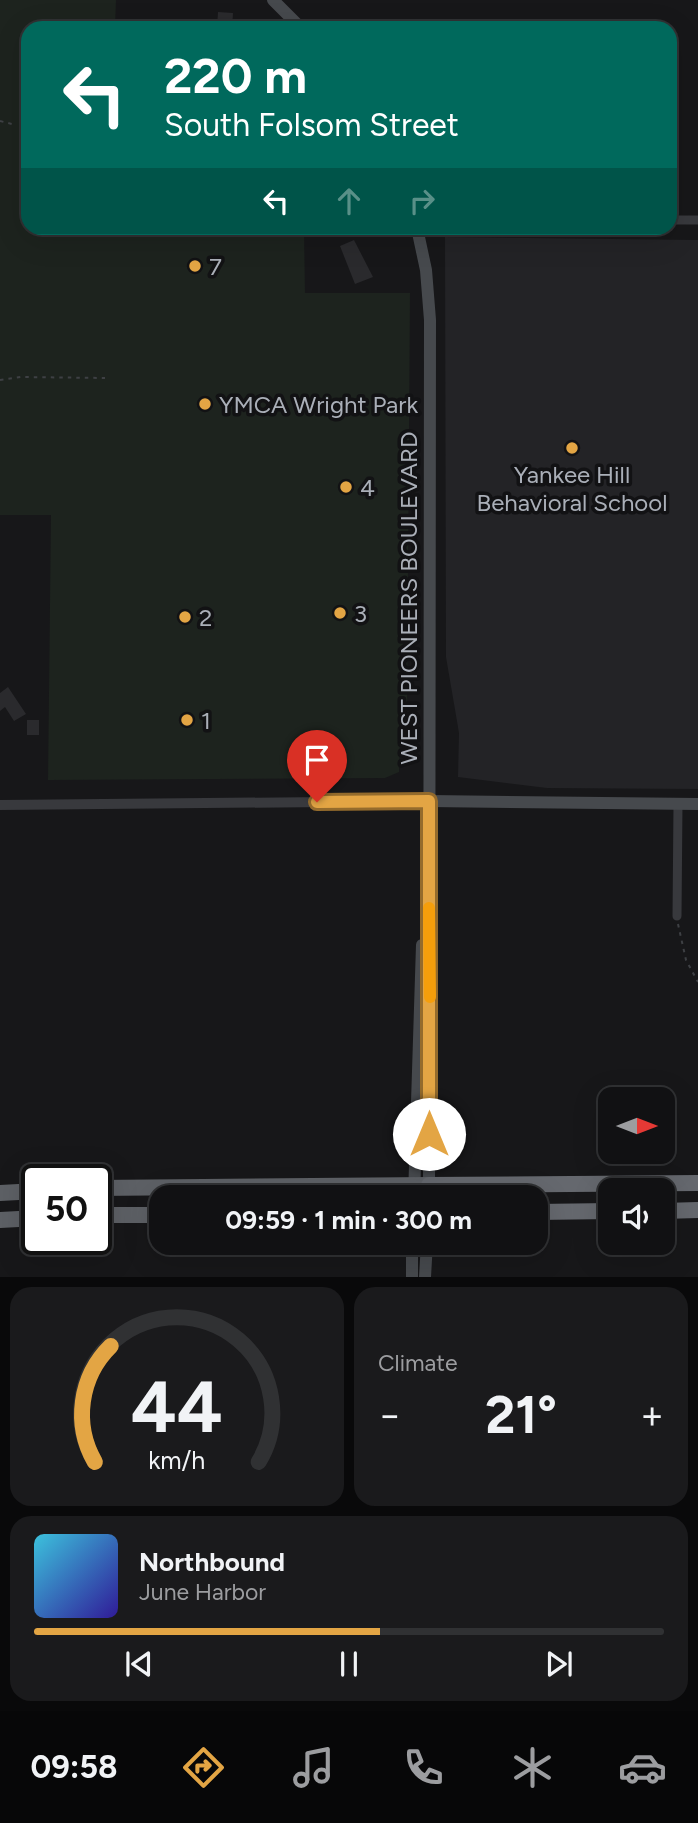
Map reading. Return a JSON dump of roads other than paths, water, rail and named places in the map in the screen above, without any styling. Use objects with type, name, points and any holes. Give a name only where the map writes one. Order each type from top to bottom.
[{"type":"highway","points":[[548,1187],[698,1183]]},
{"type":"highway","points":[[112,1188],[149,1188]]},
{"type":"highway","points":[[0,1193],[21,1192]]},
{"type":"highway","points":[[675,1211],[698,1210]]},
{"type":"highway","points":[[548,1212],[598,1211]]},
{"type":"highway","points":[[112,1215],[149,1215]]},
{"type":"highway","points":[[0,1220],[21,1219]]},
{"type":"main road","points":[[273,0],[294,21]]},
{"type":"main road","name":"WEST PIONEERS BOULEVARD","points":[[418,235],[426,270],[430,320],[429,801],[421,1185]]},
{"type":"main road","points":[[429,801],[698,804]]},
{"type":"main road","points":[[412,1255],[412,1277]]},
{"type":"main road","points":[[425,1277],[426,1255]]},
{"type":"street","points":[[677,219],[698,220]]},
{"type":"street","points":[[0,805],[429,801]]},
{"type":"street","points":[[677,916],[678,804]]},
{"type":"place","name":"7","points":[[195,266]]},
{"type":"place","name":"YMCA Wright Park","points":[[205,404]]},
{"type":"place","name":"Yankee Hill Behavioral School","points":[[572,448]]},
{"type":"place","name":"4","points":[[346,487]]},
{"type":"place","name":"3","points":[[340,613]]},
{"type":"place","name":"2","points":[[185,617]]},
{"type":"place","name":"1","points":[[187,720]]}]
